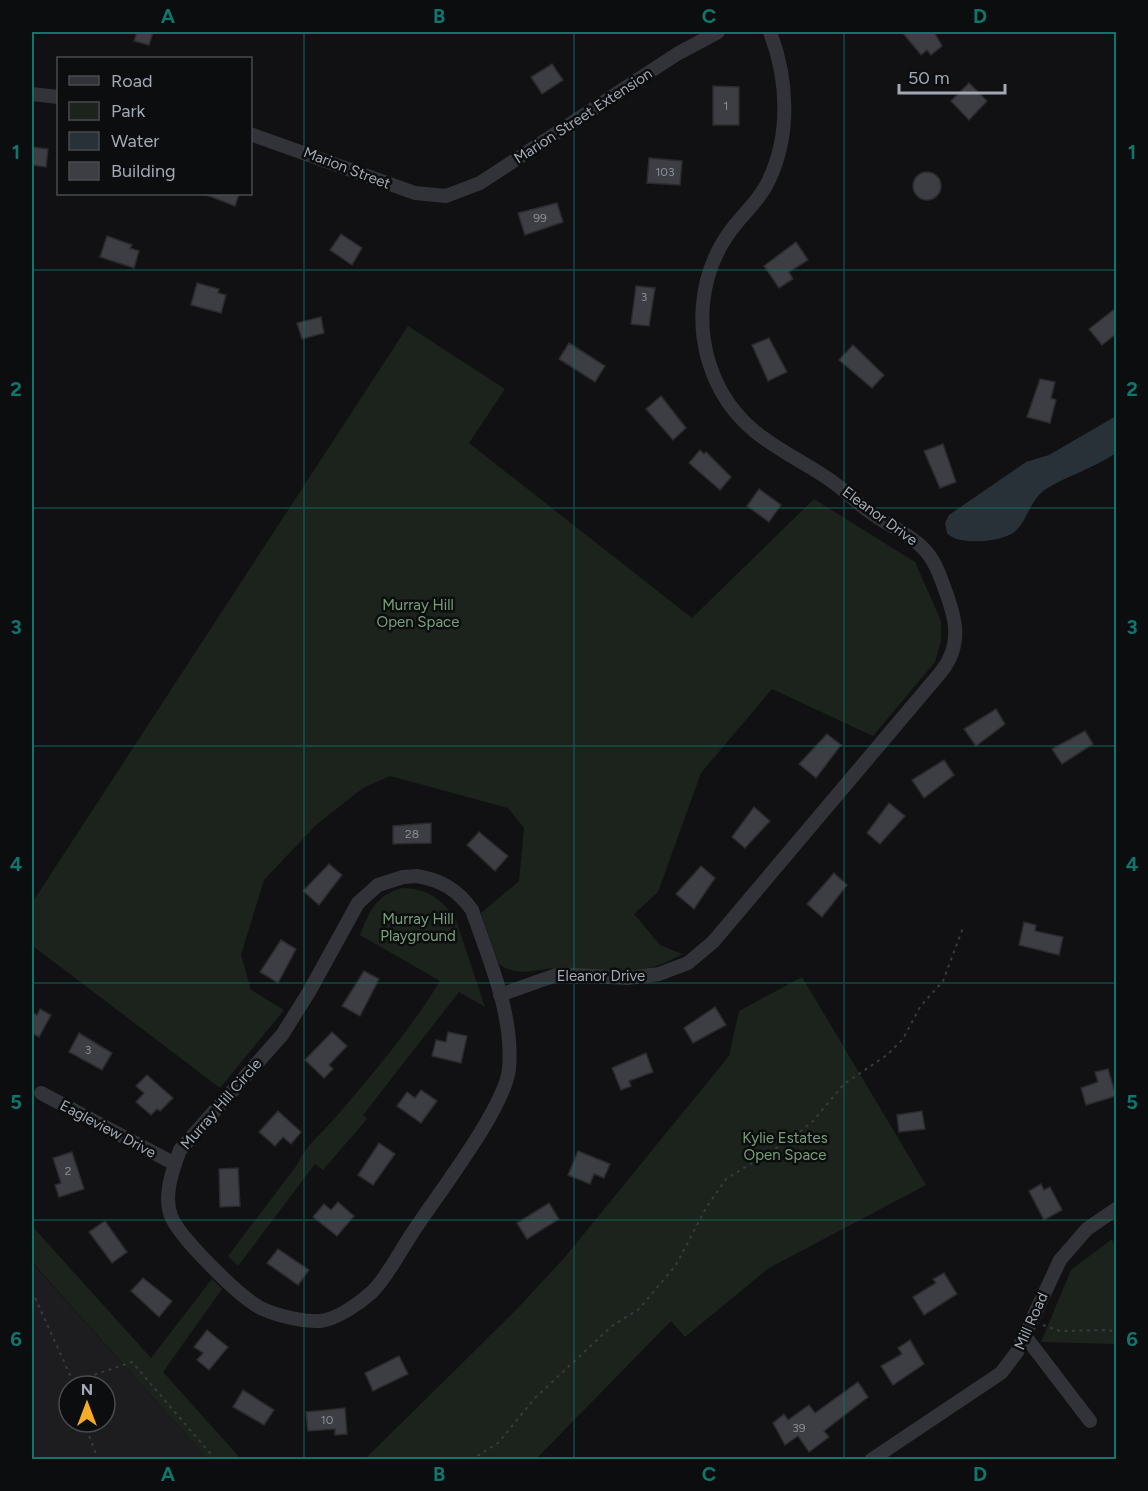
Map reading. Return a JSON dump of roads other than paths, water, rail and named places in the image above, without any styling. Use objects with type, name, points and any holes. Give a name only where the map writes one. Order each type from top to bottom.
[{"type":"street","name":"Marion Street Extension","points":[[446,195],[480,183],[677,54],[718,32]]},
{"type":"street","name":"Eleanor Drive","points":[[500,995],[559,974],[627,978],[659,974],[697,957],[713,942],[941,672],[954,650],[955,616],[938,569],[928,553],[914,540],[871,513],[826,476],[770,445],[751,430],[730,405],[709,362],[702,313],[711,266],[736,224],[762,193],[774,168],[781,142],[784,107],[782,73],[770,32]]},
{"type":"street","points":[[32,94],[57,97]]},
{"type":"street","name":"Marion Street","points":[[252,135],[415,193],[446,195]]},
{"type":"street","name":"Murray Hill Circle","points":[[417,876],[436,881],[454,890],[472,910],[500,995],[509,1054],[506,1084],[486,1123],[372,1292],[343,1312],[321,1321],[289,1317],[262,1309],[232,1287],[184,1237],[171,1216],[169,1194],[175,1164],[180,1150],[282,1035],[309,992],[358,903],[378,885],[403,877],[417,876]]},
{"type":"street","name":"Eagleview Drive","points":[[40,1093],[175,1164]]},
{"type":"street","name":"Mill Road","points":[[871,1460],[995,1379],[1012,1360],[1053,1271],[1068,1249],[1087,1229],[1116,1209]]},
{"type":"street","points":[[1024,1336],[1090,1421]]},
{"type":"water","points":[[1116,416],[1116,453],[1046,489],[1036,499],[1022,523],[1013,533],[999,539],[969,541],[960,540],[947,533],[945,523],[949,515],[1026,462],[1049,455]]},
{"type":"park label","name":"Murray Hill Open Space","points":[[418,614]]},
{"type":"park label","name":"Murray Hill Playground","points":[[418,928]]},
{"type":"park label","name":"Kylie Estates Open Space","points":[[785,1146]]}]
